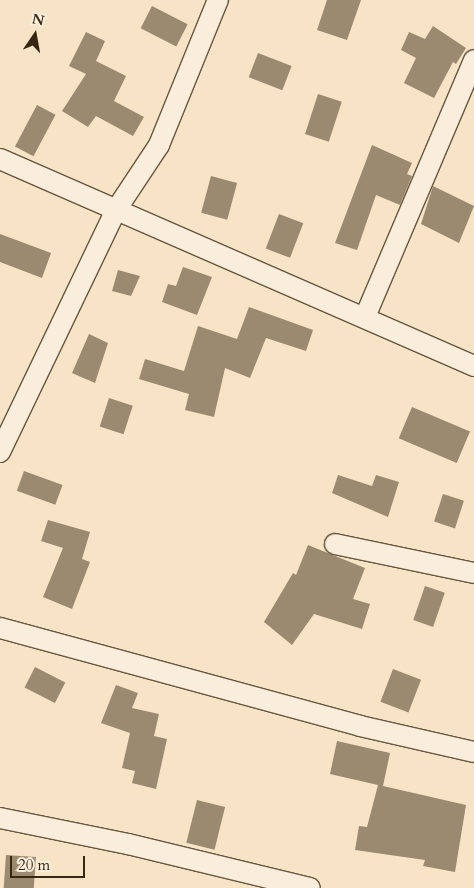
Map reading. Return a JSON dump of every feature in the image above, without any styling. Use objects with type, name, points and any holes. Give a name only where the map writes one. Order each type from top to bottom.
[{"type":"street","points":[[0,452],[116,210],[159,145],[218,0]]},
{"type":"street","points":[[365,317],[474,60]]},
{"type":"street","points":[[0,159],[474,366]]},
{"type":"street","points":[[334,544],[474,573]]},
{"type":"street","points":[[0,628],[360,726],[474,752]]},
{"type":"street","points":[[0,818],[128,844],[310,888]]},
{"type":"building","points":[[327,0],[361,0],[347,40],[317,30]]},
{"type":"building","points":[[152,6],[188,24],[176,46],[141,28]]},
{"type":"building","points":[[433,26],[466,48],[456,64],[453,62],[434,98],[404,83],[416,58],[401,50],[409,32],[425,39]]},
{"type":"building","points":[[86,32],[105,41],[96,61],[126,76],[114,101],[144,117],[133,136],[96,116],[88,127],[62,111],[86,74],[69,66]]},
{"type":"building","points":[[258,53],[292,66],[282,90],[249,77]]},
{"type":"building","points":[[318,94],[342,102],[329,142],[305,134]]},
{"type":"building","points":[[37,105],[56,115],[33,156],[15,146]]},
{"type":"building","points":[[372,145],[412,163],[407,174],[412,176],[400,205],[376,195],[357,250],[335,243]]},
{"type":"building","points":[[211,176],[237,183],[227,220],[201,213]]},
{"type":"building","points":[[433,186],[474,206],[459,243],[421,224]]},
{"type":"building","points":[[279,214],[303,223],[290,258],[266,249]]},
{"type":"building","points":[[0,234],[51,253],[42,278],[0,262]]},
{"type":"building","points":[[183,267],[212,277],[197,315],[162,302],[168,284],[176,286]]},
{"type":"building","points":[[118,270],[140,276],[131,296],[112,291]]},
{"type":"building","points":[[249,307],[313,330],[306,351],[266,338],[250,378],[225,368],[214,417],[185,410],[189,394],[139,379],[145,359],[184,371],[198,326],[237,339]]},
{"type":"building","points":[[89,334],[108,343],[95,383],[72,373]]},
{"type":"building","points":[[109,398],[133,406],[124,434],[100,427]]},
{"type":"building","points":[[412,407],[470,432],[457,463],[399,438]]},
{"type":"building","points":[[24,471],[63,485],[55,505],[17,491]]},
{"type":"building","points":[[338,475],[372,486],[376,475],[399,482],[388,517],[332,493]]},
{"type":"building","points":[[443,494],[464,501],[455,528],[434,522]]},
{"type":"building","points":[[48,520],[90,532],[82,559],[90,562],[72,609],[43,597],[63,548],[41,541]]},
{"type":"building","points":[[308,545],[365,568],[353,599],[370,604],[362,629],[314,614],[292,645],[264,622],[293,573],[296,575]]},
{"type":"building","points":[[425,586],[445,593],[433,627],[413,620]]},
{"type":"building","points":[[35,667],[65,682],[55,703],[25,687]]},
{"type":"building","points":[[393,669],[421,680],[408,712],[380,702]]},
{"type":"building","points":[[116,685],[138,693],[132,708],[159,714],[154,736],[167,739],[156,789],[132,783],[135,771],[122,768],[130,733],[101,723]]},
{"type":"building","points":[[337,741],[390,753],[383,786],[466,805],[455,872],[423,866],[425,860],[355,850],[359,826],[367,827],[378,785],[330,774]]},
{"type":"building","points":[[197,800],[225,807],[214,850],[186,843]]},
{"type":"building","points":[[6,855],[36,857],[34,888],[4,888]]}]
